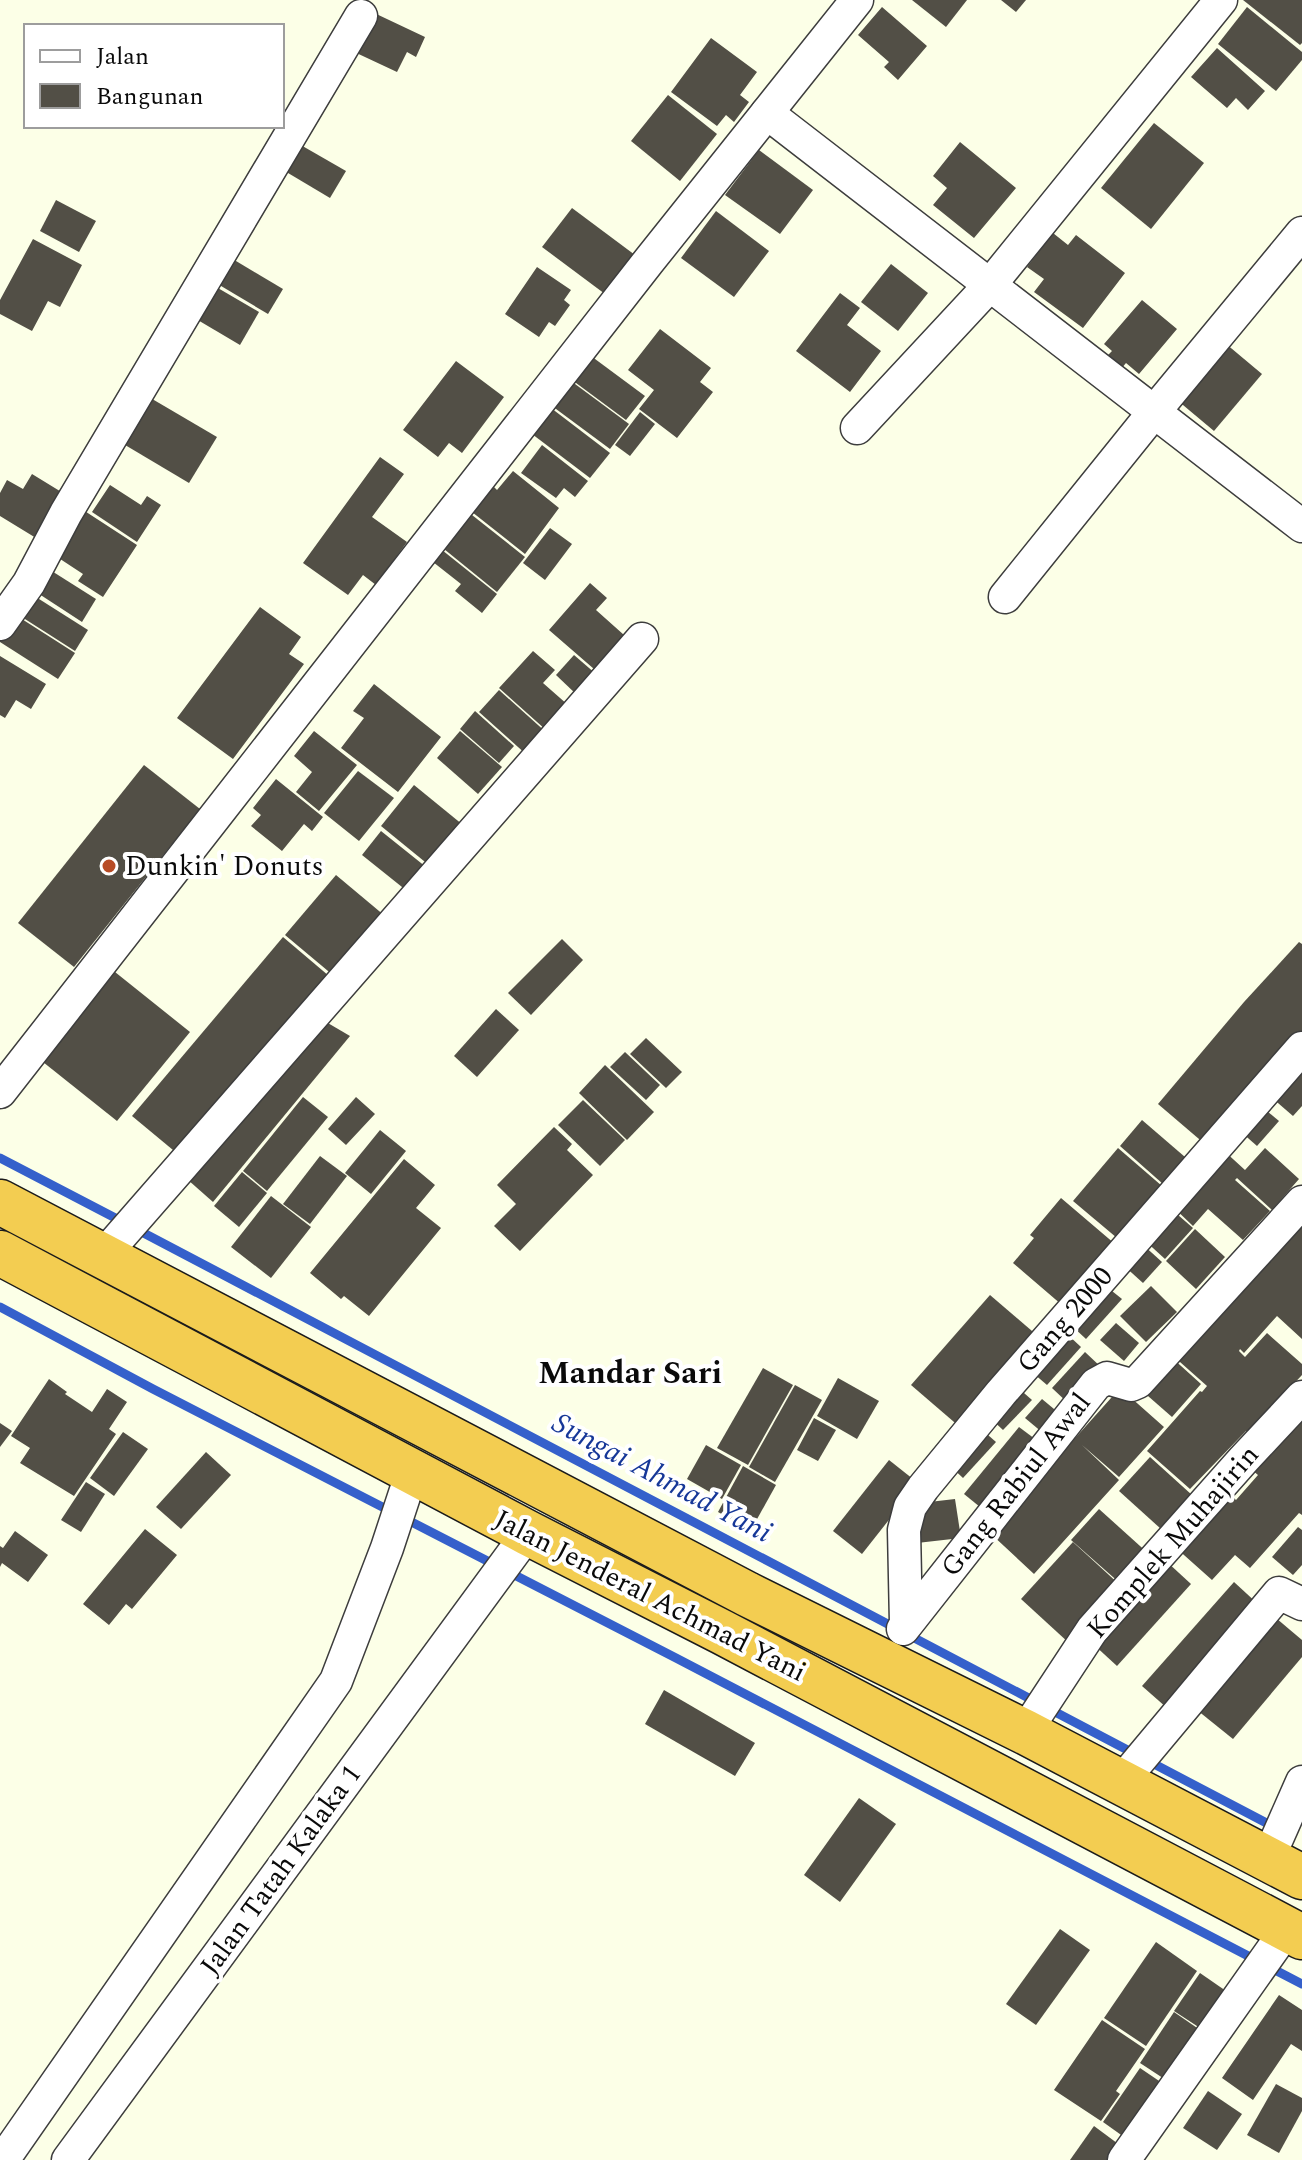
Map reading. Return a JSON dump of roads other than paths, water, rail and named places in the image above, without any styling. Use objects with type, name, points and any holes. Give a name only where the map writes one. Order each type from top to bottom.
[{"type":"highway","name":"Jalan Jenderal Achmad Yani","points":[[0,1202],[111,1247],[747,1594],[894,1642],[1037,1713],[1134,1766],[1283,1858]]},
{"type":"highway","name":"Jalan Jenderal Achmad Yani","points":[[0,1253],[408,1486],[511,1557],[722,1632],[1277,1950]]},
{"type":"highway","points":[[722,1632],[747,1594]]},
{"type":"street","points":[[0,1092],[857,0]]},
{"type":"street","points":[[857,428],[990,285],[1221,0]]},
{"type":"street","points":[[0,624],[29,583],[66,513],[361,16]]},
{"type":"street","points":[[767,113],[1302,526]]},
{"type":"street","points":[[1005,597],[1302,233]]},
{"type":"street","points":[[111,1247],[642,639]]},
{"type":"street","name":"Gang 2000","points":[[894,1642],[904,1530],[910,1507],[923,1488],[1001,1393],[1302,1048]]},
{"type":"street","name":"Gang Rabiul Awal","points":[[894,1642],[1096,1384],[1107,1378],[1131,1385],[1138,1382],[1302,1202]]},
{"type":"street","name":"Komplek Muhajirin","points":[[1037,1713],[1092,1630],[1302,1397]]},
{"type":"street","points":[[3,2160],[336,1681],[408,1486]]},
{"type":"street","name":"Jalan Tatah Kalaka 1","points":[[68,2160],[511,1557]]},
{"type":"street","points":[[1134,1766],[1279,1593],[1302,1604]]},
{"type":"street","points":[[1283,1858],[1296,1794]]},
{"type":"street","points":[[1124,2160],[1277,1950]]},
{"type":"waterway","name":"Sungai Ahmad Yani","points":[[0,1158],[123,1222]]},
{"type":"waterway","name":"Sungai Ahmad Yani","points":[[136,1229],[1274,1827]]},
{"type":"waterway","name":"Sungai Ahmad Yani","points":[[0,1307],[1302,1984]]},
{"type":"place","name":"Dunkin' Donuts","points":[[109,866]]},
{"type":"district","name":"Mandar Sari","points":[[630,1373]]}]
